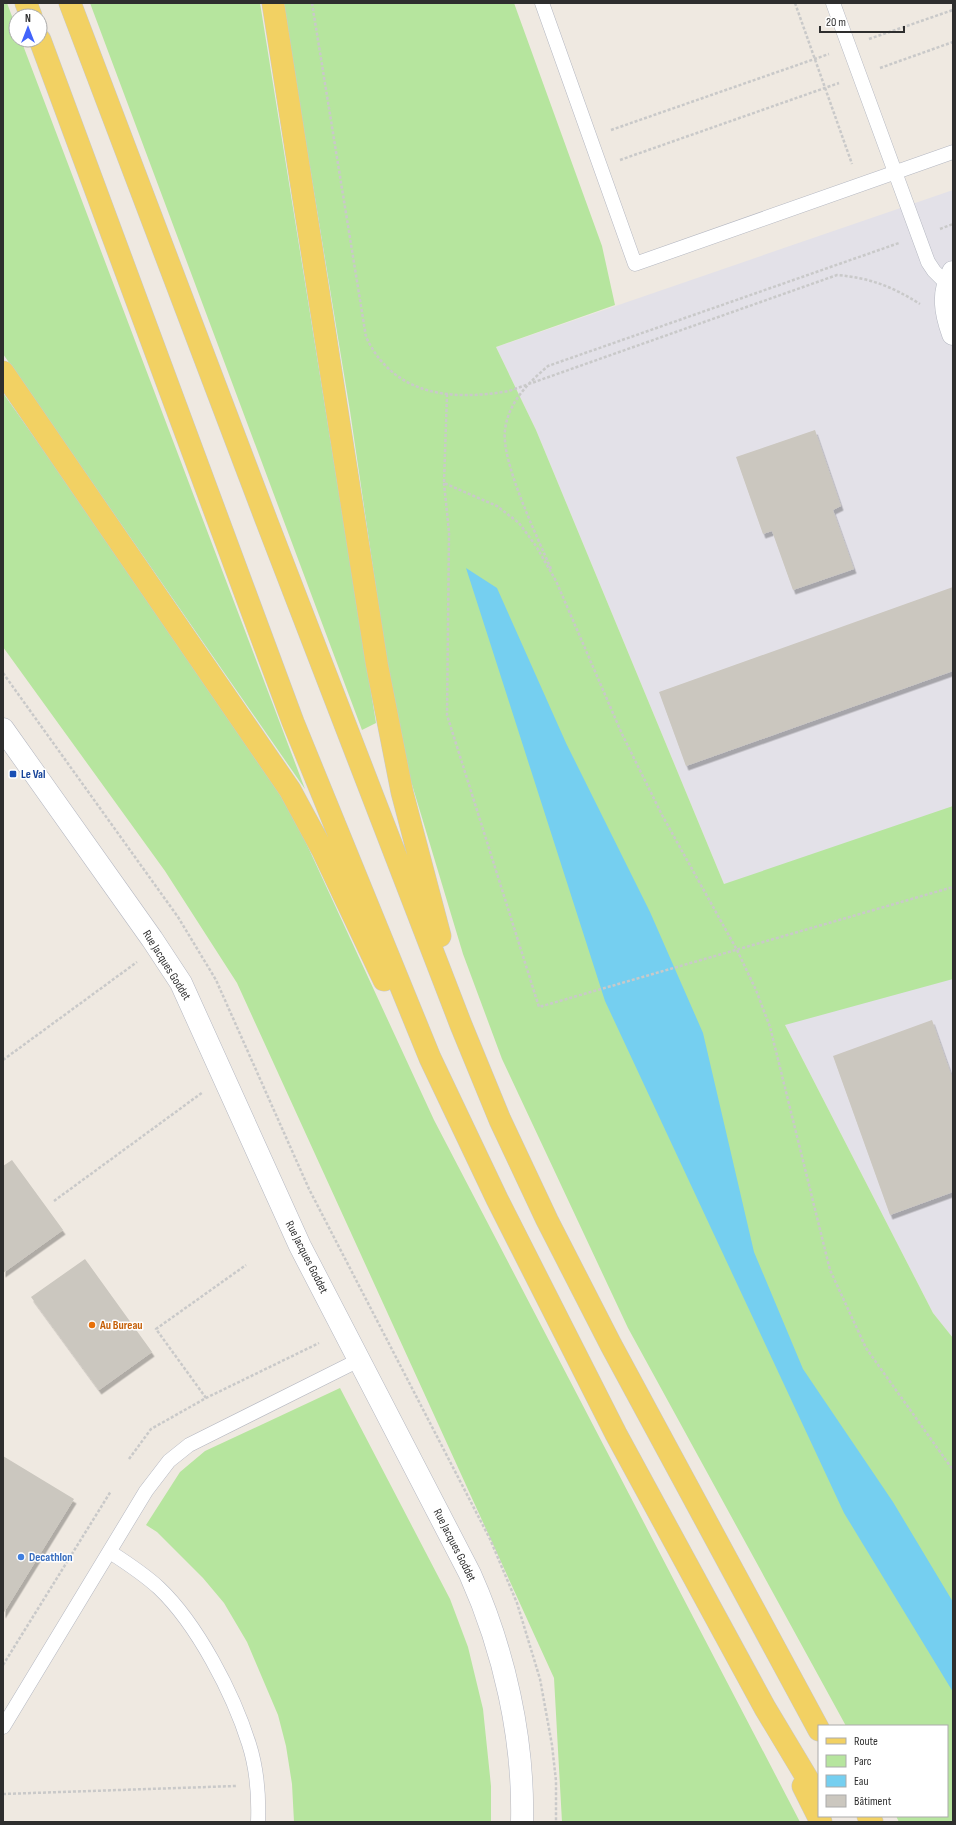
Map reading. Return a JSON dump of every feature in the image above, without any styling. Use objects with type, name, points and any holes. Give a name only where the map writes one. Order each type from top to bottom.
[{"type":"main road","points":[[70,3],[461,1025],[500,1120],[522,1168],[601,1326],[818,1728]]},
{"type":"main road","points":[[273,3],[379,679],[402,792],[440,935],[461,1025]]},
{"type":"main road","points":[[43,48],[293,722],[430,1058],[511,1228],[610,1421],[765,1708],[818,1816]]},
{"type":"main road","points":[[3,372],[290,790],[323,851],[390,990],[430,1058]]},
{"type":"main road","points":[[765,1708],[818,1796]]},
{"type":"street","points":[[950,278],[944,299],[951,327]]},
{"type":"street","name":"Rue Jacques Goddet","points":[[3,729],[156,944],[181,984],[287,1218],[359,1360],[457,1546],[480,1596],[491,1626],[505,1682],[516,1732],[522,1784],[522,1822]]},
{"type":"lane","points":[[542,3],[635,264],[953,152]]},
{"type":"lane","points":[[833,3],[928,262],[934,271],[950,278]]},
{"type":"lane","points":[[3,1727],[146,1491],[169,1461],[178,1452],[189,1445],[359,1360]]},
{"type":"lane","points":[[110,1552],[136,1569],[159,1588],[177,1608],[208,1654],[240,1719],[249,1745],[257,1785],[258,1822]]},
{"type":"path","points":[[312,3],[366,337],[380,361],[392,373],[417,387],[446,394],[487,395],[526,386],[822,279],[837,276],[871,280],[886,285],[951,327]]},
{"type":"path","points":[[795,3],[860,185]]},
{"type":"path","points":[[590,138],[953,10]]},
{"type":"path","points":[[600,166],[953,42]]},
{"type":"path","points":[[953,224],[548,366],[526,386],[508,414],[504,432],[508,454],[517,486],[556,581],[628,747],[662,815],[736,950],[756,990],[770,1027],[830,1270],[866,1348],[953,1470]]},
{"type":"path","points":[[446,394],[444,483],[449,532],[447,715],[539,1007],[953,887]]},
{"type":"path","points":[[444,483],[497,506],[519,523],[536,546],[556,581]]},
{"type":"path","points":[[135,955],[143,965]]},
{"type":"path","points":[[3,1060],[139,960]]},
{"type":"path","points":[[200,1085],[207,1099]]},
{"type":"path","points":[[54,1201],[204,1092]]},
{"type":"path","points":[[206,1398],[156,1330],[246,1265]]},
{"type":"path","points":[[317,1338],[333,1374]]},
{"type":"path","points":[[129,1459],[151,1429],[206,1398],[319,1343]]},
{"type":"path","points":[[3,1665],[111,1491]]},
{"type":"path","points":[[3,1794],[257,1785]]},
{"type":"shaded area","points":[[953,190],[953,1338],[933,1313],[785,1025],[724,884],[536,430],[496,347]]},
{"type":"green space","points":[[3,3],[7,3],[9,8],[8,48],[24,48],[305,789],[3,354]]},
{"type":"green space","points":[[90,3],[260,3],[376,723],[362,730]]},
{"type":"green space","points":[[283,3],[514,3],[602,246],[615,305],[496,347],[536,430],[724,884],[953,806],[953,979],[785,1025],[933,1313],[953,1338],[953,1822],[899,1822],[896,1817],[948,1817],[948,1725],[845,1725],[628,1328],[502,1059],[463,954],[398,738],[350,411]]},
{"type":"green space","points":[[3,393],[235,721],[296,821],[434,1120],[800,1822],[562,1822],[554,1678],[237,983],[165,871],[3,647]]},
{"type":"green space","points":[[340,1388],[450,1599],[468,1647],[483,1709],[491,1786],[491,1822],[294,1822],[292,1784],[286,1746],[278,1715],[247,1642],[224,1603],[203,1578],[157,1532],[146,1525],[180,1472],[205,1451]]},
{"type":"water","points":[[466,568],[497,588],[566,743],[650,912],[703,1033],[754,1252],[803,1369],[893,1502],[953,1602],[953,1692],[844,1513],[605,1001]]},
{"type":"building","points":[[815,430],[841,506],[833,510],[854,569],[793,590],[772,531],[763,534],[736,457]]},
{"type":"building","points":[[953,587],[953,671],[686,766],[659,692]]},
{"type":"building","points":[[932,1020],[953,1080],[953,1192],[890,1215],[833,1056]]},
{"type":"building","points":[[12,1160],[63,1230],[3,1273],[3,1166]]},
{"type":"building","name":"Au Bureau","points":[[85,1259],[152,1352],[99,1390],[31,1297]]},
{"type":"building","name":"Decathlon","points":[[3,1456],[74,1499],[3,1614]]},
{"type":"place","name":"Le Val","points":[[13,774]]},
{"type":"place","name":"Au Bureau","points":[[92,1325]]},
{"type":"place","name":"Decathlon","points":[[21,1557]]}]
